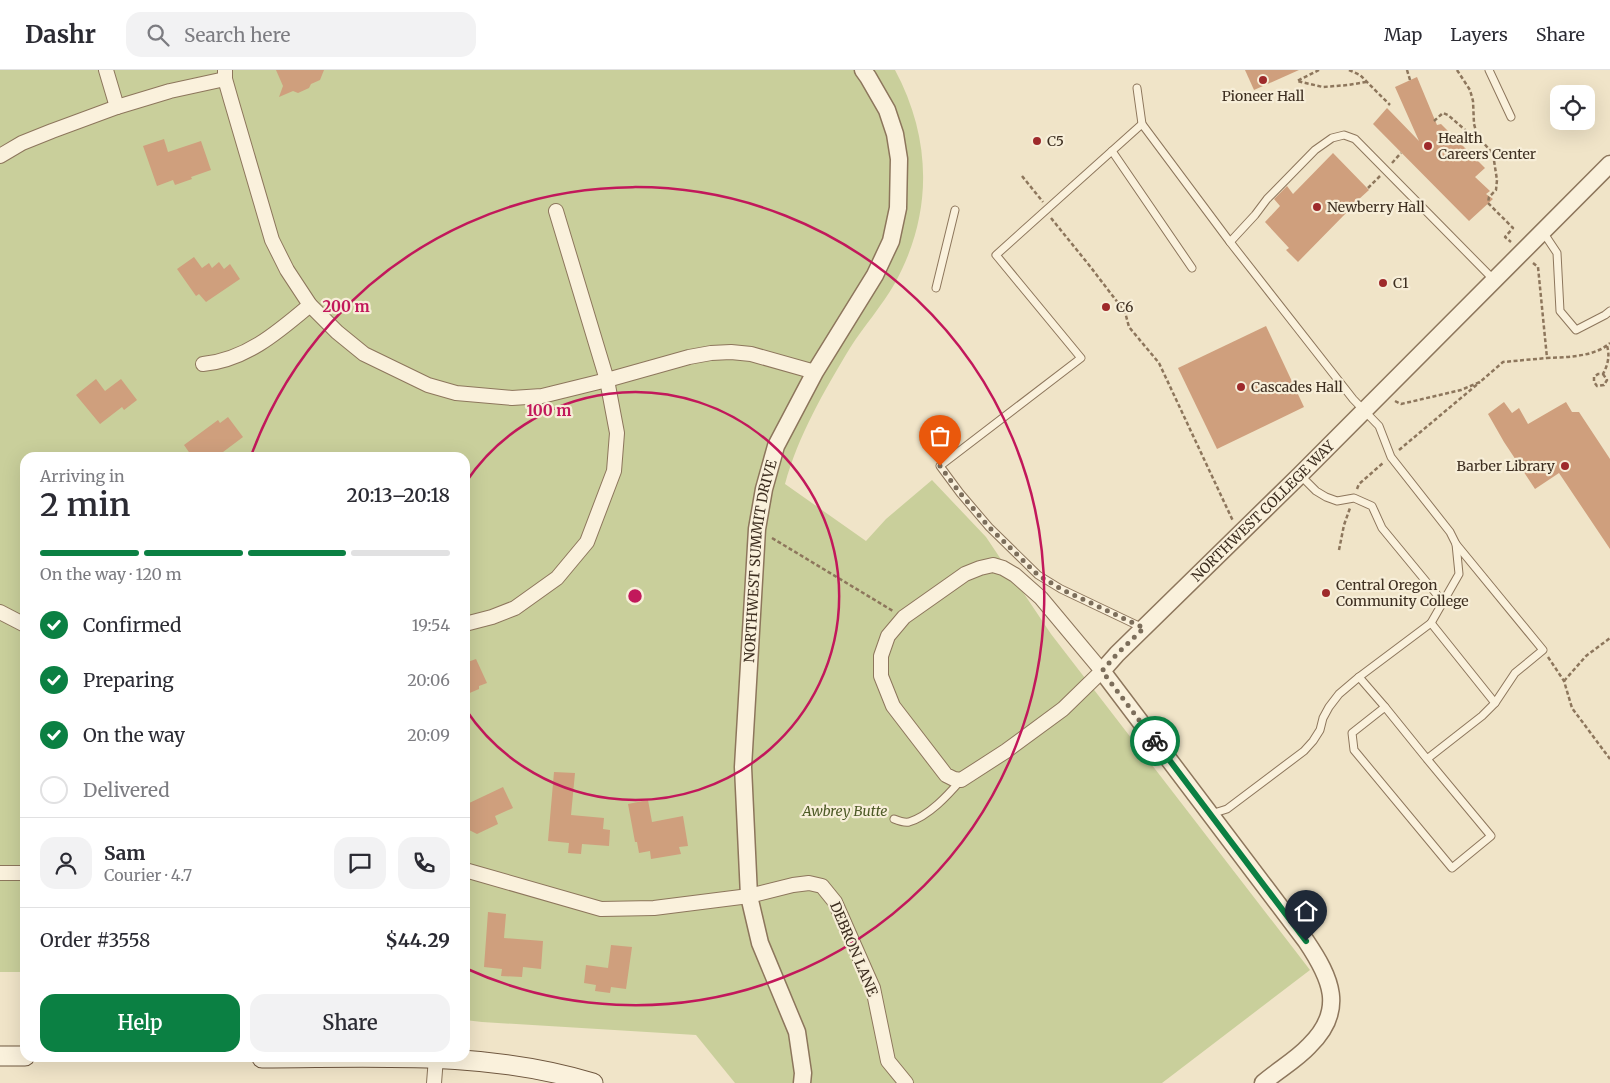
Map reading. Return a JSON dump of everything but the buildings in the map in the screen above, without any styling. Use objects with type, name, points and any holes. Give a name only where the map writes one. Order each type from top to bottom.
[{"type":"main road","points":[[0,1056],[20,1056]]},
{"type":"main road","points":[[470,1060],[537,1068],[593,1083]]},
{"type":"street","points":[[106,70],[117,107]]},
{"type":"street","name":"NORTHWEST SUMMIT DRIVE","points":[[802,1083],[803,1073],[797,1032],[760,943],[749,896],[743,767],[758,529],[764,489],[776,446],[814,372],[875,275],[891,241],[898,208],[899,159],[895,134],[887,110],[863,70]]},
{"type":"street","points":[[0,156],[22,143],[117,107],[225,74],[272,240],[287,270],[310,305],[337,332],[364,354],[428,385],[456,393],[512,398],[534,396],[607,380],[690,358],[725,353],[751,354],[814,372]]},
{"type":"street","name":"NORTHWEST COLLEGE WAY","points":[[961,780],[1006,751],[1063,709],[1610,164]]},
{"type":"street","points":[[470,623],[515,608],[557,578],[587,542],[614,471],[617,433],[607,380],[556,211]]},
{"type":"street","points":[[202,364],[219,362],[233,357],[267,340],[310,305]]},
{"type":"street","points":[[961,780],[946,775],[893,706],[881,676],[880,656],[888,636],[904,617],[965,574],[993,565],[1015,575],[1041,598],[1088,652],[1321,963],[1332,997],[1330,1011],[1324,1027],[1309,1047],[1264,1083]]},
{"type":"street","points":[[0,612],[20,623]]},
{"type":"street","name":"DEBRON LANE","points":[[470,871],[601,909],[654,908],[749,896],[793,885],[810,883],[822,886],[836,902],[873,988],[888,1061],[906,1083]]},
{"type":"street","points":[[0,874],[20,873]]},
{"type":"street","points":[[434,1083],[436,1062]]},
{"type":"lane","points":[[1488,70],[1511,117]]},
{"type":"lane","points":[[1137,88],[1142,124],[1230,242],[1353,399],[1379,426],[1391,457],[1450,532],[1456,544],[1543,650],[1515,673],[1494,703],[1482,716],[1427,759]]},
{"type":"lane","points":[[1142,124],[996,255],[1081,358],[940,466],[989,527],[1038,575],[1061,589],[1144,628]]},
{"type":"lane","points":[[1230,242],[1267,199],[1314,150],[1332,138],[1344,135],[1355,140],[1494,280]]},
{"type":"lane","points":[[1112,151],[1192,268]]},
{"type":"lane","points":[[936,288],[955,210]]},
{"type":"lane","points":[[1543,232],[1557,253],[1560,311],[1576,330],[1606,315],[1610,311]]},
{"type":"lane","points":[[1300,474],[1316,491],[1326,497],[1337,501],[1354,498],[1372,506],[1382,528],[1443,602]]},
{"type":"lane","points":[[1211,814],[1227,808],[1304,751],[1314,741],[1320,730],[1323,718],[1334,700],[1359,677],[1431,623],[1459,574],[1456,544]]},
{"type":"lane","points":[[1431,623],[1494,703]]},
{"type":"lane","points":[[1359,677],[1385,707],[1491,836],[1452,868],[1354,750],[1352,734],[1385,707]]},
{"type":"lane","name":"NORTHWEST COLLEGE WAY","points":[[894,819],[908,822],[919,817],[941,802],[961,780]]},
{"type":"path","points":[[1319,70],[1298,81],[1323,87],[1366,82]]},
{"type":"path","points":[[1349,70],[1360,75],[1390,105]]},
{"type":"path","points":[[1407,70],[1410,80]]},
{"type":"path","points":[[1457,70],[1470,90],[1473,102],[1474,124],[1478,138],[1493,154],[1496,166],[1496,190],[1489,196],[1488,203],[1513,228],[1505,237],[1523,252]]},
{"type":"path","points":[[1434,122],[1443,113],[1448,115],[1472,136],[1478,138]]},
{"type":"path","points":[[1022,176],[1043,202],[1051,218],[1083,256],[1125,312],[1130,327],[1159,363],[1232,520],[1242,531]]},
{"type":"path","points":[[1603,374],[1607,366],[1609,352],[1607,346]]},
{"type":"path","points":[[1391,457],[1503,362],[1547,358]]},
{"type":"path","points":[[1598,374],[1603,374],[1607,380],[1604,385],[1597,386],[1594,382],[1594,377],[1598,374]]},
{"type":"path","points":[[1384,390],[1401,404],[1461,390],[1480,382]]},
{"type":"path","points":[[758,529],[904,617]]},
{"type":"path","points":[[1564,681],[1586,656],[1610,638]]},
{"type":"path","points":[[1543,650],[1564,681],[1572,708],[1610,759]]},
{"type":"green space","name":"Awbrey Butte","points":[[0,70],[895,70],[907,96],[916,123],[921,150],[923,176],[916,230],[907,257],[895,283],[850,348],[804,431],[785,484],[866,541],[886,519],[932,480],[986,537],[1051,634],[1310,970],[1162,1083],[735,1083],[696,1035],[470,1021],[470,452],[20,452],[20,972],[0,972]]},
{"type":"way so far","points":[[940,466],[989,527],[1038,575],[1061,589],[1144,628],[1102,671],[1155,741]]},
{"type":"place","name":"Pioneer Hall","points":[[1263,80]]},
{"type":"place","name":"C5","points":[[1037,141]]},
{"type":"place","name":"Health Careers Center","points":[[1428,146]]},
{"type":"place","name":"Newberry Hall","points":[[1317,207]]},
{"type":"place","name":"C1","points":[[1383,283]]},
{"type":"place","name":"C6","points":[[1106,307]]},
{"type":"place","name":"Cascades Hall","points":[[1241,387]]},
{"type":"place","name":"Barber Library","points":[[1565,466]]},
{"type":"place","name":"Central Oregon Community College","points":[[1326,593]]},
{"type":"route","points":[[1155,741],[1306,941]]}]
